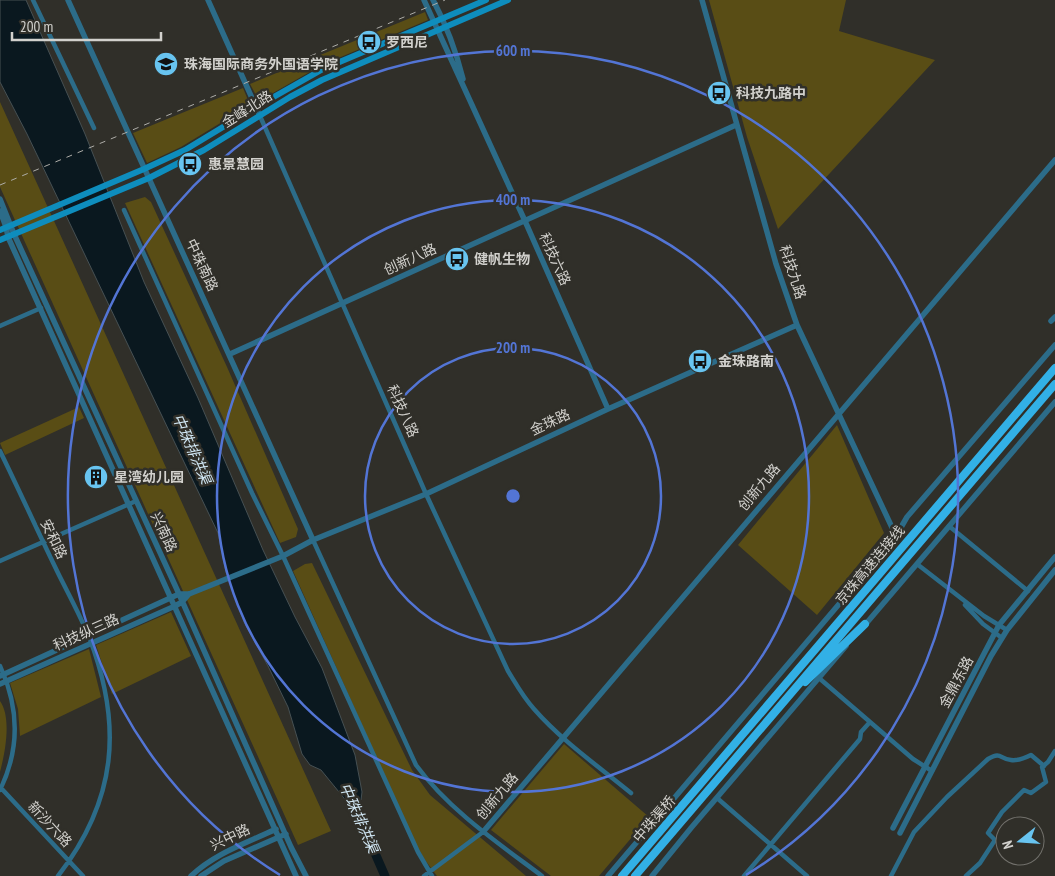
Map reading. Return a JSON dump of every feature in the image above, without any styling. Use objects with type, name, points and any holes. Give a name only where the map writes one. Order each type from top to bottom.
[{"type":"highway","name":"京珠高速连接线","points":[[706,778],[1055,368]]},
{"type":"highway","name":"京珠高速连接线","points":[[712,786],[1055,384]]},
{"type":"highway","points":[[791,692],[814,675],[865,624]]},
{"type":"highway","name":"中珠渠桥","points":[[622,876],[706,778]]},
{"type":"highway","name":"中珠渠桥","points":[[635,876],[712,786]]},
{"type":"main road","name":"金峰北路","points":[[6,227],[144,170],[185,150],[323,69],[486,0]]},
{"type":"main road","name":"金峰北路","points":[[0,240],[149,178],[204,150],[290,97],[322,80],[508,0]]},
{"type":"street","points":[[33,0],[94,128]]},
{"type":"street","name":"中珠南路","points":[[68,0],[313,540]]},
{"type":"street","name":"科技八路","points":[[208,0],[426,494],[508,670],[520,692],[534,710],[631,793]]},
{"type":"street","name":"科技六路","points":[[424,0],[608,408]]},
{"type":"street","name":"科技六路","points":[[433,0],[443,18],[456,51],[466,93]]},
{"type":"street","name":"科技九路","points":[[702,1],[776,264],[797,325],[896,536]]},
{"type":"street","name":"创新八路","points":[[230,354],[736,125]]},
{"type":"street","name":"创新九路","points":[[483,832],[1055,160]]},
{"type":"street","name":"兴南路","points":[[0,200],[6,227]]},
{"type":"street","points":[[124,210],[252,493],[283,556],[414,844],[430,874]]},
{"type":"street","name":"兴南路","points":[[0,211],[6,227],[47,306],[306,876]]},
{"type":"street","name":"兴南路","points":[[11,236],[40,308],[127,505],[296,876]]},
{"type":"street","points":[[0,326],[47,306]]},
{"type":"street","name":"金珠路","points":[[189,594],[283,556],[313,540],[426,494],[608,408],[797,325]]},
{"type":"street","points":[[608,876],[896,536],[907,517],[1055,345]]},
{"type":"street","points":[[652,876],[1055,402]]},
{"type":"street","name":"安和路","points":[[0,451],[91,643],[105,690],[109,715],[110,742],[108,768],[102,793],[94,818],[82,841],[58,876]]},
{"type":"street","points":[[0,561],[136,501]]},
{"type":"street","points":[[949,526],[1028,591]]},
{"type":"street","points":[[313,540],[416,765],[427,780],[483,832],[542,876]]},
{"type":"street","name":"金鼎东路","points":[[894,828],[999,625],[1055,557]]},
{"type":"street","points":[[917,564],[958,596],[1007,630]]},
{"type":"street","name":"金鼎东路","points":[[900,832],[1002,638],[1055,570]]},
{"type":"street","points":[[179,594],[189,594]]},
{"type":"street","name":"科技纵三路","points":[[2,675],[179,594]]},
{"type":"street","points":[[182,602],[189,594]]},
{"type":"street","points":[[958,596],[983,624],[1002,638]]},
{"type":"street","name":"科技纵三路","points":[[3,683],[182,602]]},
{"type":"street","points":[[0,666],[3,683],[13,710],[15,736],[11,763],[0,789]]},
{"type":"street","points":[[819,678],[913,758],[932,771]]},
{"type":"street","points":[[744,876],[860,739],[860,732],[870,722]]},
{"type":"street","points":[[966,876],[984,858],[995,840],[988,833],[1002,812],[1024,790],[1032,794],[1046,782],[1042,767],[1048,762],[1055,751]]},
{"type":"street","points":[[891,876],[914,832],[947,797],[988,760],[995,755],[1000,755],[1010,761],[1023,759],[1031,754],[1044,766]]},
{"type":"street","name":"新沙六路","points":[[0,789],[83,876]]},
{"type":"street","points":[[717,798],[807,876]]},
{"type":"street","name":"兴中路","points":[[191,876],[202,865],[283,826]]},
{"type":"street","points":[[424,876],[430,874],[483,832]]},
{"type":"street","name":"兴中路","points":[[201,876],[224,860],[286,834]]},
{"type":"shaded area","points":[[709,0],[846,0],[839,31],[935,60],[778,229],[747,137]]},
{"type":"shaded area","points":[[425,12],[428,20],[322,65],[259,101],[250,84]]},
{"type":"shaded area","points":[[243,88],[250,105],[181,147],[147,163],[133,133]]},
{"type":"shaded area","points":[[0,102],[331,831],[298,845],[0,187]]},
{"type":"shaded area","points":[[145,197],[151,202],[227,367],[298,529],[296,537],[280,543],[125,203]]},
{"type":"shaded area","points":[[79,407],[84,418],[5,455],[0,443]]},
{"type":"shaded area","points":[[837,425],[884,533],[817,615],[738,545]]},
{"type":"shaded area","points":[[312,563],[412,770],[430,795],[526,876],[437,876],[425,860],[415,843],[293,571],[305,564]]},
{"type":"shaded area","points":[[171,612],[191,656],[112,694],[96,645]]},
{"type":"shaded area","points":[[89,649],[101,697],[20,736],[18,709],[10,683]]},
{"type":"shaded area","points":[[0,701],[4,708],[7,726],[0,772]]},
{"type":"shaded area","points":[[564,744],[649,817],[599,876],[551,876],[491,830]]},
{"type":"water","points":[[0,0],[26,0],[85,134],[144,282],[198,398],[263,550],[322,668],[355,755],[362,792],[361,800],[355,806],[348,803],[321,770],[310,765],[302,754],[288,707],[244,622],[226,572],[218,533],[27,134],[0,82]]},
{"type":"waterway","name":"中珠排洪渠","points":[[350,796],[385,876]]},
{"type":"railway","points":[[0,185],[445,0]]},
{"type":"place","name":"罗西尼","points":[[369,42]]},
{"type":"place","name":"珠海国际商务外国语学院","points":[[166,64]]},
{"type":"place","name":"科技九路中","points":[[719,93]]},
{"type":"place","name":"惠景慧园","points":[[190,164]]},
{"type":"place","name":"健帆生物","points":[[457,259]]},
{"type":"place","name":"金珠路南","points":[[700,361]]},
{"type":"place","name":"星湾幼儿园","points":[[96,477]]}]
